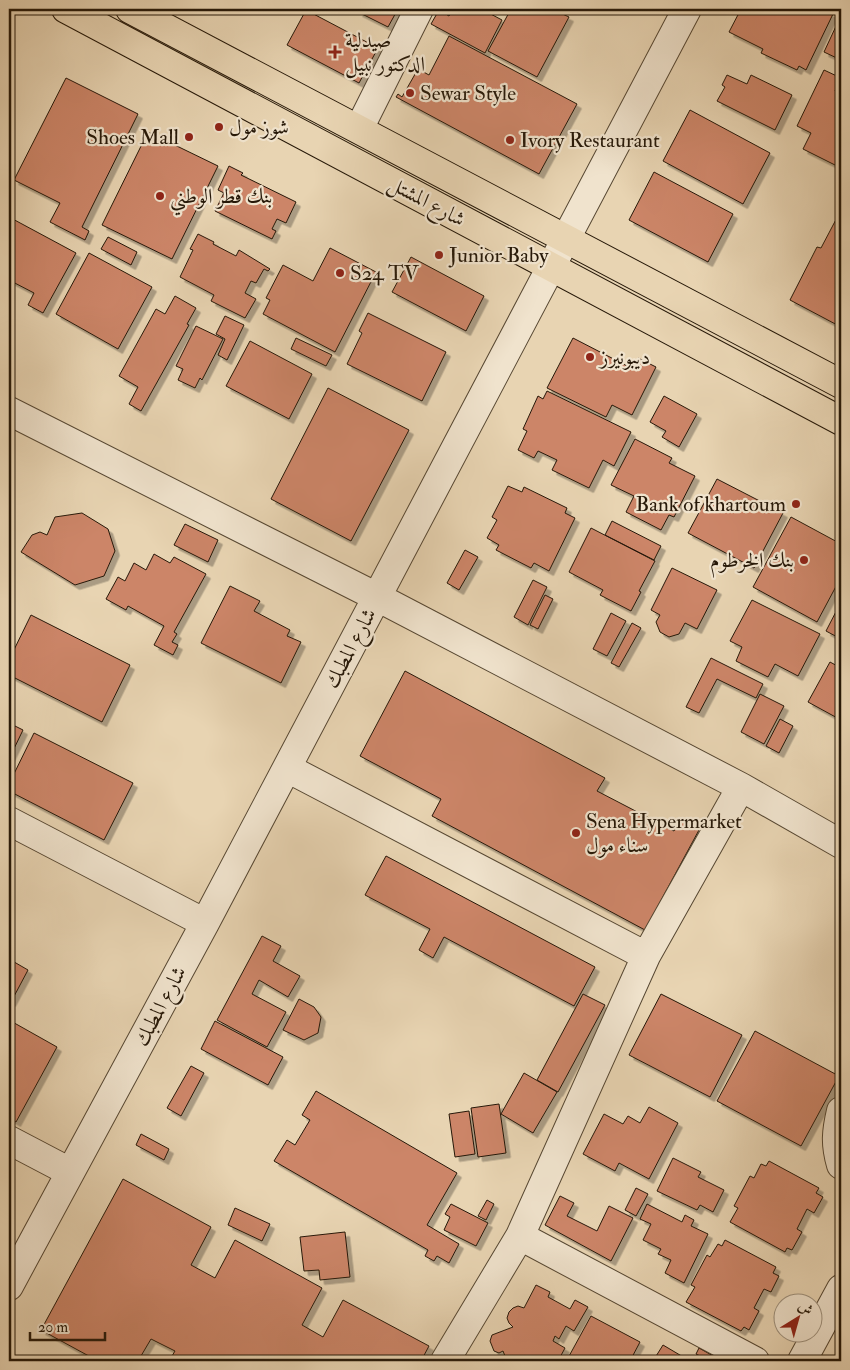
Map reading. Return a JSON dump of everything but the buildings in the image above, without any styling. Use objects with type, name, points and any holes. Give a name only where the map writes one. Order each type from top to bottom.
[{"type":"main road","name":"شارع المشتل","points":[[66,9],[841,421]]},
{"type":"main road","name":"شارع المشتل","points":[[130,9],[841,384]]},
{"type":"street","points":[[359,129],[419,9]]},
{"type":"street","name":"شارع المطبك","points":[[9,1286],[205,923],[687,9]]},
{"type":"street","points":[[9,410],[377,597],[742,787],[841,844]]},
{"type":"street","points":[[287,768],[646,956]]},
{"type":"street","points":[[445,1361],[520,1236],[646,956],[742,787]]},
{"type":"street","points":[[9,821],[205,923]]},
{"type":"street","points":[[841,1111],[836,1144],[841,1165]]},
{"type":"street","points":[[9,1140],[70,1172]]},
{"type":"street","points":[[520,1236],[755,1361]]},
{"type":"street","points":[[802,1361],[841,1289]]},
{"type":"place","name":"صيدلية الدكتور نبيل","points":[[335,52]]},
{"type":"place","name":"Sewar Style","points":[[410,93]]},
{"type":"place","name":"شوز مول","points":[[219,127]]},
{"type":"place","name":"Shoes Mall","points":[[189,137]]},
{"type":"place","name":"Ivory Restaurant","points":[[510,140]]},
{"type":"place","name":"بنك قطر الوطني","points":[[160,196]]},
{"type":"place","name":"Junior Baby","points":[[439,255]]},
{"type":"place","name":"S24 TV","points":[[340,273]]},
{"type":"place","name":"ديبونيرز","points":[[590,357]]},
{"type":"place","name":"Bank of khartoum","points":[[796,504]]},
{"type":"place","name":"بنك الخرطوم","points":[[804,560]]},
{"type":"place","name":"Sena Hypermarket سناء مول","points":[[576,833]]}]
